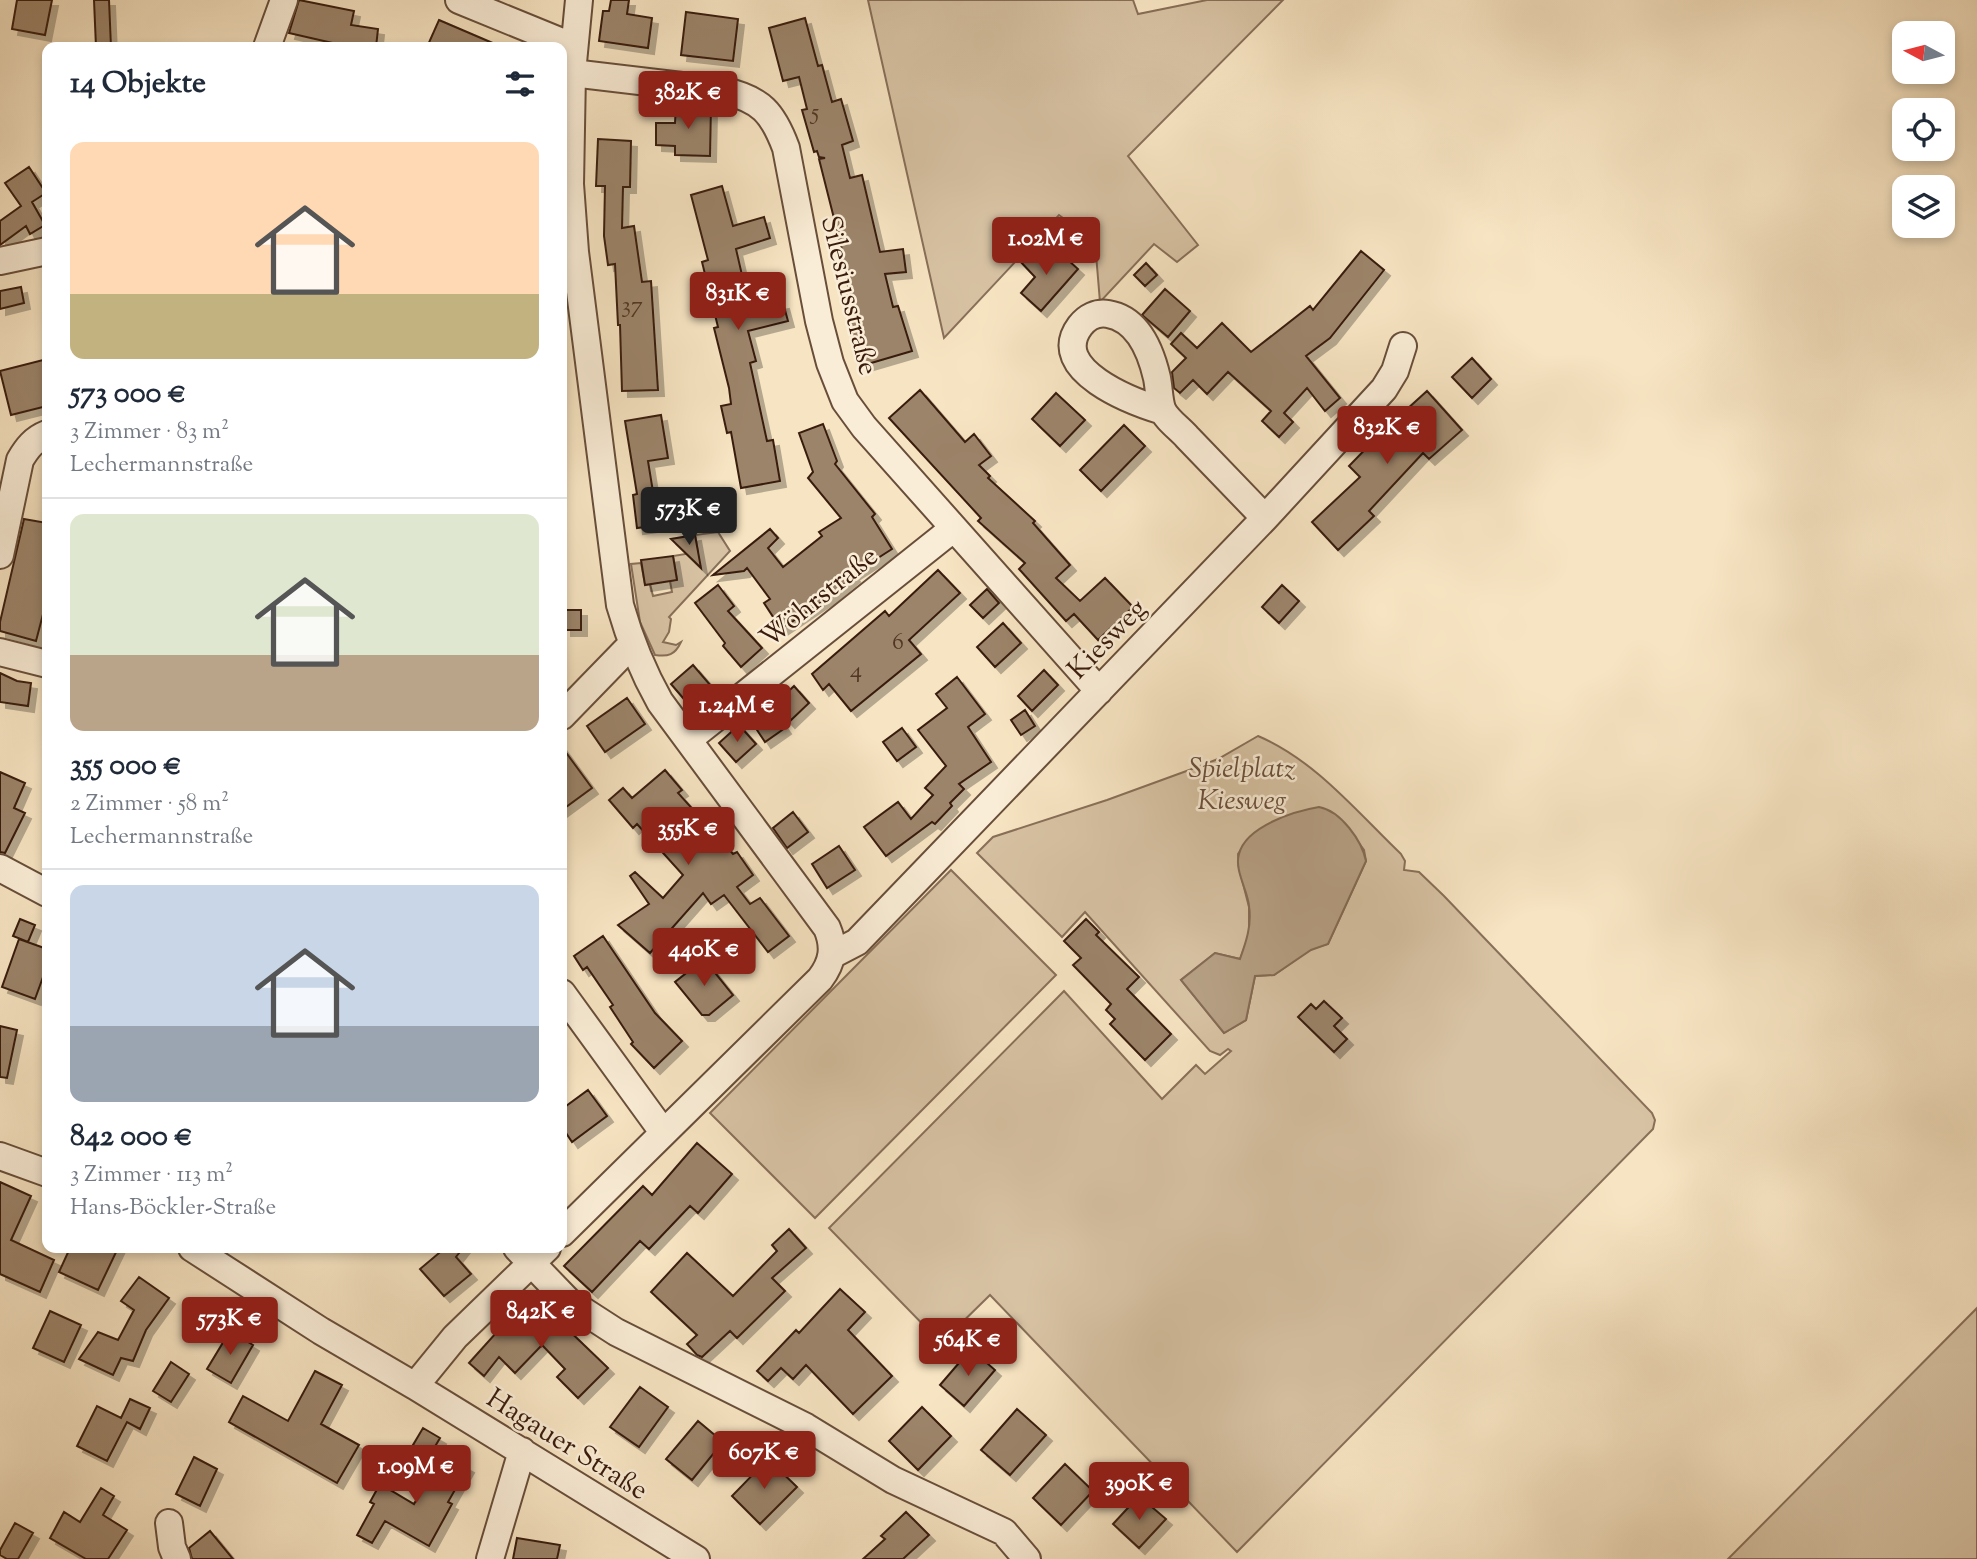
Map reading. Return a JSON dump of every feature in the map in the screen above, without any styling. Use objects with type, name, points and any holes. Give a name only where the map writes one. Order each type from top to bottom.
[{"type":"street","points":[[269,42],[284,0]]},
{"type":"street","points":[[459,0],[562,42]]},
{"type":"street","points":[[567,1228],[820,979],[829,967],[832,955],[832,939],[827,928],[660,702],[631,645],[620,605],[575,252],[570,184],[572,73],[579,0]]},
{"type":"street","points":[[567,44],[574,47]]},
{"type":"street","name":"Silesiusstraße","points":[[572,73],[724,91],[744,95],[768,112],[779,128],[786,148],[819,321],[830,363],[845,401],[864,427],[1099,691]]},
{"type":"street","points":[[0,261],[42,252]]},
{"type":"street","name":"Kiesweg","points":[[832,955],[857,942],[1265,518],[1384,389],[1395,371],[1403,346]]},
{"type":"street","points":[[1163,411],[1265,518]]},
{"type":"street","points":[[0,555],[20,460],[28,447],[42,436]]},
{"type":"street","name":"Wöhrstraße","points":[[689,739],[954,528]]},
{"type":"street","points":[[567,711],[631,645]]},
{"type":"street","points":[[0,652],[42,663]]},
{"type":"street","points":[[0,868],[42,890]]},
{"type":"street","points":[[567,1000],[663,1132]]},
{"type":"street","points":[[0,1156],[42,1171]]},
{"type":"street","name":"Hagauer Straße","points":[[200,1253],[321,1331],[696,1559]]},
{"type":"street","points":[[415,1386],[455,1336],[532,1253],[568,1301],[616,1332],[806,1427],[893,1480],[1004,1532],[1027,1559]]},
{"type":"street","points":[[490,1559],[522,1451]]},
{"type":"street","points":[[169,1523],[172,1547],[177,1559]]},
{"type":"green space","points":[[868,0],[1133,0],[1138,14],[1207,0],[1283,0],[1128,156],[1198,245],[1177,262],[1154,244],[1100,302],[1095,242],[1059,215],[944,338]]},
{"type":"green space","points":[[718,532],[730,551],[669,617],[669,632],[663,642],[676,645],[681,642],[676,650],[667,655],[655,655],[640,622],[631,564],[641,563],[645,584],[650,584],[653,596],[672,592],[670,581],[677,579],[673,556],[698,552],[695,535]]},
{"type":"green space","name":"Spielplatz Kiesweg","points":[[1258,736],[1279,746],[1317,773],[1401,854],[1405,861],[1404,870],[1419,872],[1444,896],[1652,1113],[1655,1120],[1653,1129],[1237,1552],[990,1295],[941,1343],[829,1228],[1064,991],[1162,1099],[1196,1065],[1205,1074],[1231,1051],[1228,1049],[1220,1055],[1210,1051],[1085,912],[1062,937],[977,853],[993,837],[1107,800],[1218,759]],"holes":[[[1343,822],[1364,850],[1366,861],[1328,944],[1311,949],[1274,975],[1255,976],[1246,1020],[1224,1033],[1181,980],[1215,953],[1240,959],[1249,935],[1249,907],[1238,854],[1248,839]]]},
{"type":"green space","points":[[951,870],[1056,975],[815,1218],[710,1113]]},
{"type":"green space","points":[[1977,1308],[1977,1559],[1728,1559]]},
{"type":"shaded area","points":[[1319,807],[1335,814],[1349,828],[1366,861],[1328,944],[1311,950],[1274,975],[1255,976],[1246,1020],[1224,1033],[1181,980],[1215,953],[1240,959],[1250,920],[1248,900],[1238,867],[1243,844],[1251,835],[1273,822]]},
{"type":"building","points":[[17,0],[52,0],[45,35],[12,29]]},
{"type":"building","points":[[94,0],[109,0],[111,42],[96,42]]},
{"type":"building","points":[[299,0],[354,11],[351,25],[378,29],[377,42],[328,42],[289,33]]},
{"type":"building","points":[[611,0],[629,0],[627,14],[652,18],[648,48],[599,41],[603,11],[609,11]]},
{"type":"building","points":[[686,12],[738,19],[733,61],[681,55]]},
{"type":"building","points":[[805,18],[818,66],[822,65],[832,102],[841,99],[853,141],[842,145],[850,178],[862,175],[880,252],[903,249],[906,272],[885,274],[893,307],[898,306],[912,351],[861,366],[847,321],[852,319],[846,296],[850,295],[842,250],[819,159],[825,158],[819,157],[817,151],[814,152],[802,110],[807,109],[799,77],[783,81],[769,28]]},
{"type":"building","points":[[439,20],[490,42],[429,42]]},
{"type":"building","points":[[676,105],[711,106],[710,156],[675,155],[675,146],[656,145],[656,123],[675,123]]},
{"type":"building","points":[[598,139],[631,141],[630,187],[623,187],[622,228],[634,226],[642,282],[651,281],[658,390],[622,391],[615,264],[608,265],[604,236],[605,186],[596,186]]},
{"type":"building","points":[[29,167],[42,187],[42,196],[32,202],[42,220],[42,227],[30,234],[26,226],[0,245],[0,221],[21,206],[5,183]]},
{"type":"building","points":[[722,186],[733,226],[764,217],[770,238],[736,249],[750,310],[783,303],[788,321],[748,331],[756,361],[750,363],[767,441],[773,440],[780,481],[741,488],[731,432],[727,433],[721,406],[731,404],[729,388],[702,262],[708,260],[691,195]]},
{"type":"building","points":[[1031,248],[1046,265],[1058,251],[1078,269],[1041,311],[1021,293],[1035,277],[1018,259]]},
{"type":"building","points":[[1361,251],[1384,270],[1330,338],[1306,356],[1340,398],[1325,411],[1307,388],[1284,413],[1293,422],[1279,437],[1262,421],[1271,411],[1228,372],[1207,394],[1193,380],[1180,393],[1174,388],[1172,372],[1186,358],[1171,344],[1181,333],[1197,348],[1222,323],[1251,352],[1310,306],[1313,310]]},
{"type":"building","points":[[1146,263],[1157,275],[1145,286],[1134,275]]},
{"type":"building","points":[[21,287],[24,303],[0,309],[0,291]]},
{"type":"building","points":[[1165,289],[1190,311],[1168,337],[1142,315]]},
{"type":"building","points":[[1472,358],[1491,379],[1472,398],[1452,377]]},
{"type":"building","points":[[42,360],[42,407],[11,415],[0,371]]},
{"type":"building","points":[[920,390],[965,442],[974,434],[991,456],[979,465],[990,476],[988,478],[1035,521],[1033,523],[1070,565],[1056,578],[1080,601],[1105,578],[1133,607],[1098,640],[1074,614],[1066,621],[1019,569],[1025,563],[978,521],[981,518],[889,418]]},
{"type":"building","points":[[1427,391],[1462,430],[1429,459],[1423,453],[1369,511],[1374,516],[1338,550],[1312,522],[1360,477],[1349,466]]},
{"type":"building","points":[[1056,393],[1085,420],[1060,446],[1032,419]]},
{"type":"building","points":[[661,415],[668,458],[648,461],[653,492],[668,490],[673,523],[637,528],[633,495],[637,494],[625,421]]},
{"type":"building","points":[[823,424],[837,461],[835,464],[875,514],[872,517],[892,549],[853,574],[854,576],[829,597],[781,629],[764,603],[770,599],[747,568],[744,571],[713,575],[770,529],[778,538],[768,548],[783,567],[822,536],[819,532],[841,518],[808,478],[813,472],[799,433]]},
{"type":"building","points":[[1124,425],[1145,446],[1101,491],[1080,470]]},
{"type":"building","points":[[24,519],[42,522],[42,618],[36,641],[0,631]]},
{"type":"building","points":[[695,535],[701,568],[671,539]]},
{"type":"building","points":[[673,556],[677,580],[645,585],[641,560]]},
{"type":"building","points":[[938,570],[960,593],[909,640],[921,654],[851,711],[829,684],[823,690],[812,674],[885,611],[889,616]]},
{"type":"building","points":[[718,585],[734,606],[728,611],[762,648],[741,667],[723,646],[725,643],[695,603]]},
{"type":"building","points":[[1282,585],[1299,601],[1279,623],[1262,607]]},
{"type":"building","points":[[987,589],[999,603],[983,618],[970,605]]},
{"type":"building","points":[[567,610],[581,610],[581,630],[567,630]]},
{"type":"building","points":[[1003,623],[1021,643],[995,667],[977,647]]},
{"type":"building","points":[[693,665],[711,686],[689,705],[671,684]]},
{"type":"building","points":[[1044,670],[1058,685],[1032,711],[1018,696]]},
{"type":"building","points":[[0,673],[17,681],[31,683],[28,706],[0,702]]},
{"type":"building","points":[[957,677],[985,714],[968,727],[991,762],[959,784],[964,789],[935,824],[932,822],[886,856],[864,827],[898,802],[911,819],[933,795],[925,788],[946,766],[918,730],[947,708],[936,694]]},
{"type":"building","points":[[794,686],[809,703],[789,722],[774,705]]},
{"type":"building","points":[[627,698],[645,724],[605,752],[587,726]]},
{"type":"building","points":[[1025,710],[1035,726],[1021,735],[1011,720]]},
{"type":"building","points":[[776,715],[785,728],[765,742],[757,730]]},
{"type":"building","points":[[739,725],[756,744],[736,762],[719,743]]},
{"type":"building","points":[[902,728],[916,747],[897,761],[883,742]]},
{"type":"building","points":[[567,754],[592,788],[567,806]]},
{"type":"building","points":[[665,770],[682,790],[678,793],[733,854],[737,852],[753,875],[737,887],[750,904],[760,898],[789,936],[768,952],[724,895],[711,904],[703,893],[650,953],[618,925],[649,904],[630,876],[635,872],[663,898],[683,875],[637,824],[633,828],[609,800],[623,788],[632,798]]},
{"type":"building","points":[[0,772],[25,783],[14,808],[25,813],[5,853],[0,852]]},
{"type":"building","points":[[793,812],[808,832],[787,848],[773,828]]},
{"type":"building","points":[[839,846],[855,870],[827,888],[812,864]]},
{"type":"building","points":[[20,919],[35,925],[28,942],[13,936]]},
{"type":"building","points":[[1086,919],[1099,932],[1096,935],[1139,977],[1127,989],[1171,1034],[1145,1060],[1110,1024],[1115,1019],[1106,1010],[1111,1004],[1073,965],[1081,958],[1064,941]]},
{"type":"building","points":[[603,936],[655,1013],[682,1041],[654,1068],[631,1044],[633,1042],[610,1007],[613,1005],[587,967],[583,970],[574,956]]},
{"type":"building","points":[[19,939],[42,947],[42,980],[35,999],[2,987]]},
{"type":"building","points":[[704,959],[733,995],[709,1015],[702,1015],[675,982]]},
{"type":"building","points":[[1324,1001],[1342,1018],[1334,1026],[1347,1039],[1334,1052],[1298,1017],[1311,1004],[1316,1009]]},
{"type":"building","points":[[0,1026],[17,1030],[7,1078],[0,1077]]},
{"type":"building","points":[[588,1090],[607,1116],[572,1142],[567,1134],[567,1105]]},
{"type":"building","points":[[697,1143],[732,1174],[698,1213],[690,1206],[649,1249],[640,1241],[592,1292],[564,1266],[643,1186],[652,1195]]},
{"type":"building","points":[[0,1182],[31,1196],[11,1240],[54,1260],[40,1292],[0,1274]]},
{"type":"building","points":[[789,1229],[806,1248],[772,1278],[785,1291],[737,1338],[730,1331],[702,1357],[697,1355],[687,1344],[697,1335],[651,1292],[687,1253],[733,1296],[777,1251],[772,1245]]},
{"type":"building","points":[[68,1253],[116,1253],[98,1290],[59,1272]]},
{"type":"building","points":[[439,1253],[459,1253],[456,1257],[471,1274],[444,1296],[420,1269]]},
{"type":"building","points":[[139,1277],[169,1298],[146,1330],[133,1361],[121,1358],[113,1375],[79,1359],[98,1332],[118,1340],[134,1310],[121,1301]]},
{"type":"building","points":[[840,1289],[865,1312],[848,1330],[892,1376],[853,1414],[806,1365],[793,1379],[781,1368],[768,1381],[757,1371],[796,1330],[799,1333]]},
{"type":"building","points":[[524,1302],[551,1329],[559,1321],[608,1368],[578,1398],[557,1377],[565,1369],[542,1345],[515,1373],[499,1357],[484,1376],[469,1363]]},
{"type":"building","points":[[50,1311],[81,1325],[64,1362],[33,1348]]},
{"type":"building","points":[[966,1326],[978,1339],[965,1350],[954,1337]]},
{"type":"building","points":[[230,1331],[253,1345],[231,1383],[207,1369]]},
{"type":"building","points":[[971,1349],[995,1370],[964,1406],[940,1385]]},
{"type":"building","points":[[171,1362],[189,1374],[171,1402],[153,1391]]},
{"type":"building","points":[[315,1371],[342,1385],[321,1424],[359,1445],[337,1483],[229,1422],[243,1396],[288,1421]]},
{"type":"building","points":[[640,1387],[668,1407],[639,1447],[610,1427]]},
{"type":"building","points":[[130,1399],[150,1408],[140,1429],[127,1422],[107,1461],[77,1446],[97,1406],[121,1418]]},
{"type":"building","points":[[922,1407],[951,1436],[918,1470],[889,1441]]},
{"type":"building","points":[[1017,1409],[1046,1435],[1010,1475],[981,1450]]},
{"type":"building","points":[[698,1421],[723,1442],[692,1480],[666,1459]]},
{"type":"building","points":[[423,1428],[440,1438],[430,1455],[413,1445]]},
{"type":"building","points":[[442,1453],[468,1467],[448,1502],[452,1504],[429,1546],[385,1521],[372,1543],[357,1535],[374,1504],[370,1502],[380,1484],[414,1504]]},
{"type":"building","points":[[194,1457],[217,1469],[200,1506],[176,1494]]},
{"type":"building","points":[[768,1459],[797,1487],[760,1524],[732,1496]]},
{"type":"building","points":[[1065,1464],[1093,1491],[1061,1525],[1033,1498]]},
{"type":"building","points":[[101,1488],[114,1496],[103,1515],[127,1530],[108,1559],[86,1559],[50,1538],[64,1512],[80,1522]]},
{"type":"building","points":[[1139,1496],[1166,1519],[1139,1548],[1113,1524]]},
{"type":"building","points":[[906,1512],[929,1535],[903,1559],[863,1559],[885,1539],[881,1536]]},
{"type":"building","points":[[15,1523],[33,1533],[18,1559],[7,1559],[0,1555],[0,1550]]},
{"type":"building","points":[[210,1531],[233,1559],[192,1559],[189,1548]]},
{"type":"building","points":[[517,1538],[560,1545],[557,1559],[513,1559]]}]
